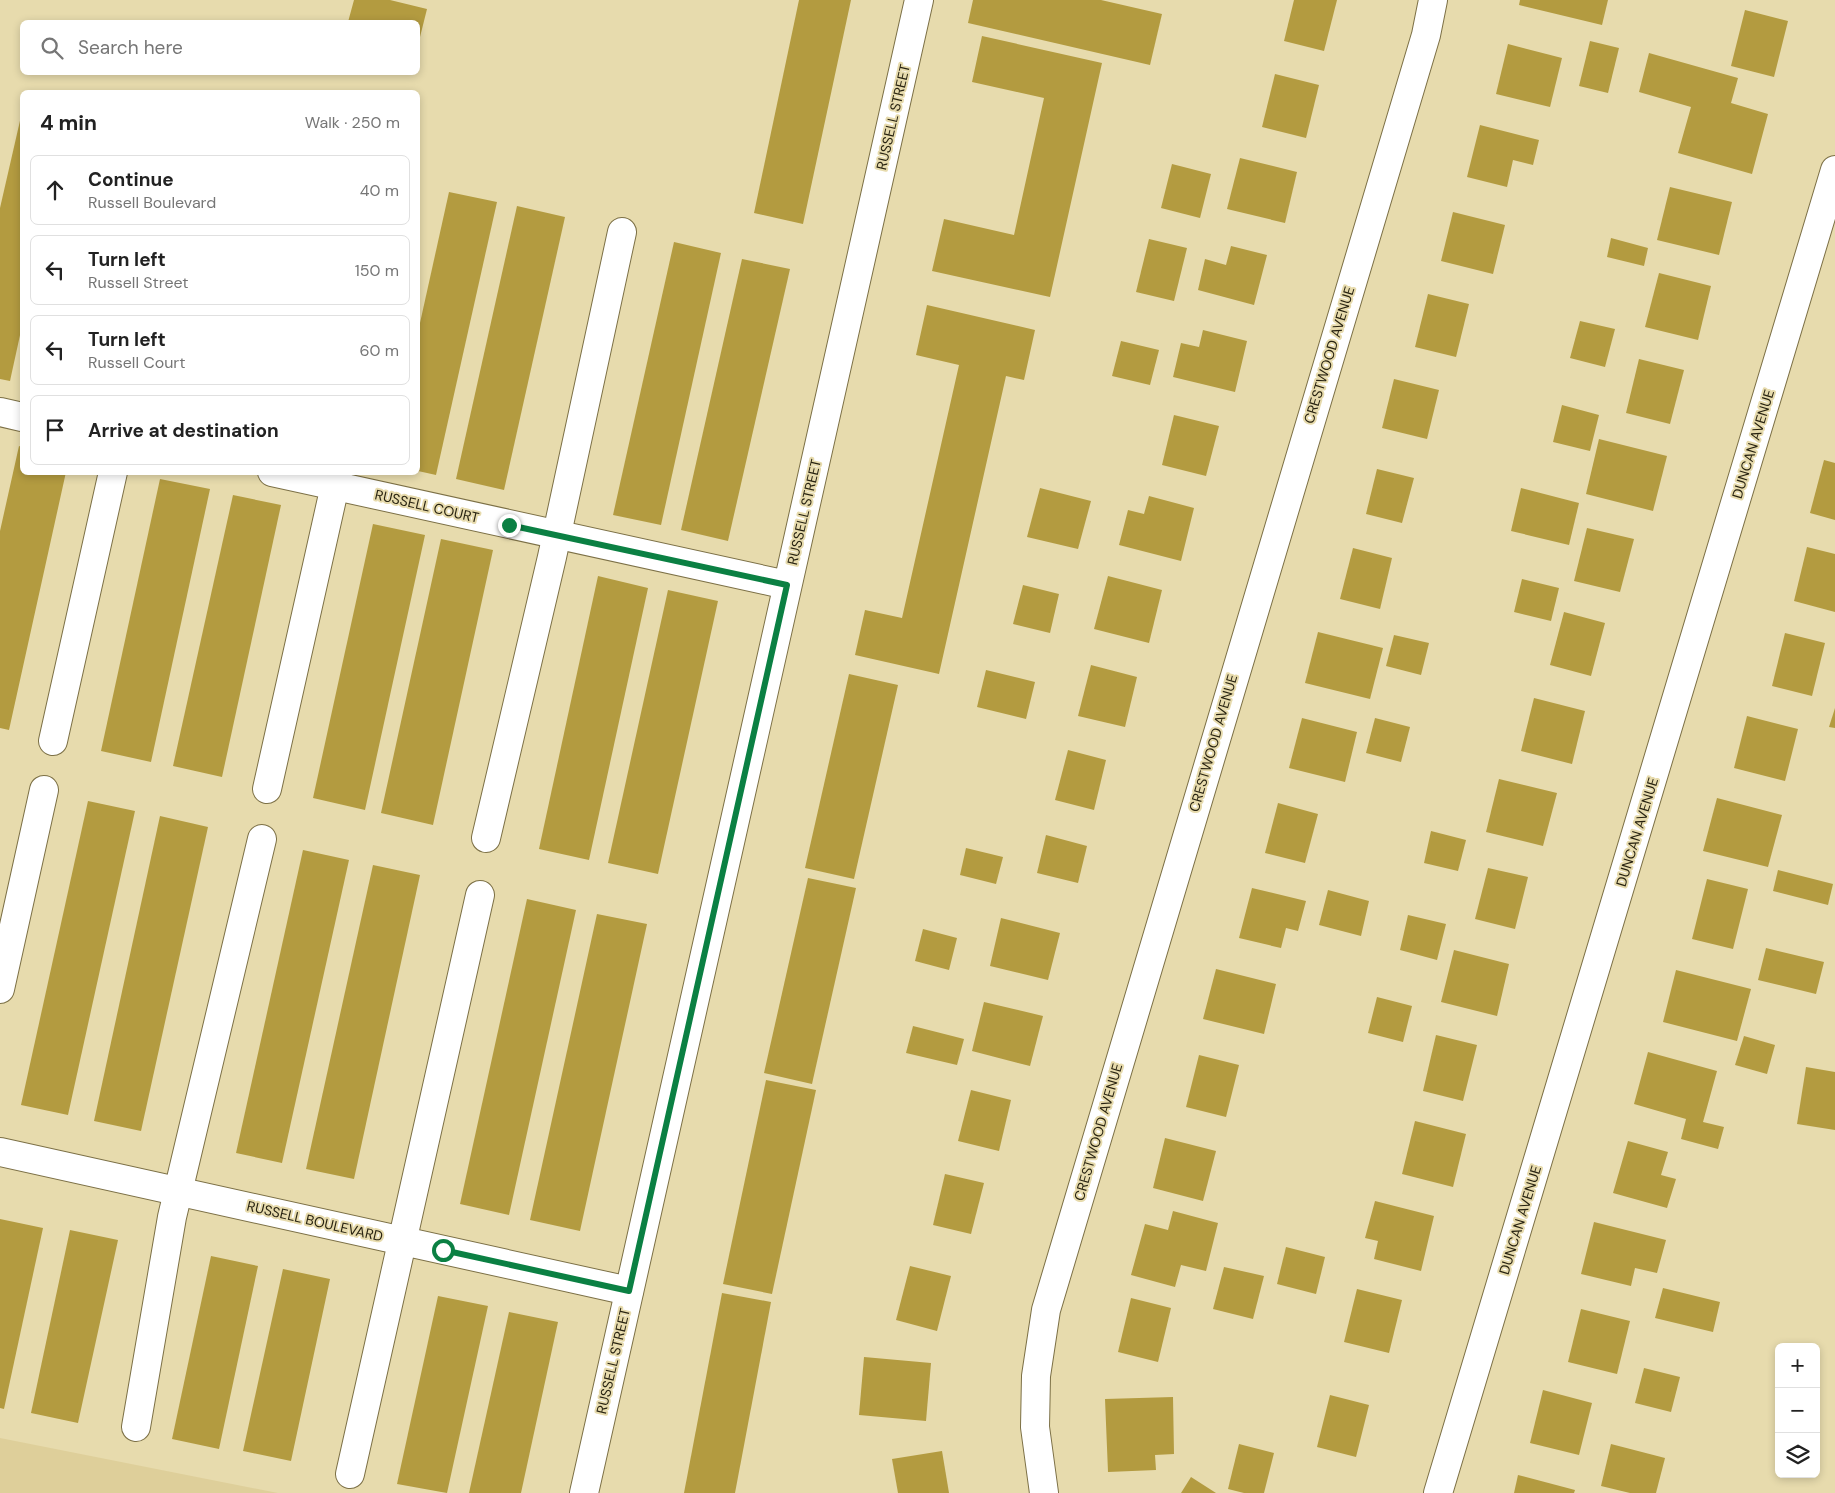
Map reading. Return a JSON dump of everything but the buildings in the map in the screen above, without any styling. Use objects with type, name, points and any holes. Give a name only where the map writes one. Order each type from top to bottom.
[{"type":"street","name":"RUSSELL STREET","points":[[584,1493],[919,0]]},
{"type":"street","name":"CRESTWOOD AVENUE","points":[[1044,1493],[1036,1427],[1036,1376],[1046,1310],[1248,623],[1426,35],[1433,0]]},
{"type":"street","name":"DUNCAN AVENUE","points":[[1438,1493],[1835,170]]},
{"type":"street","points":[[486,838],[556,536],[622,232]]},
{"type":"street","points":[[0,412],[20,417]]},
{"type":"street","points":[[53,741],[111,475]]},
{"type":"street","name":"RUSSELL COURT","points":[[296,475],[336,480],[373,493],[556,536],[787,585]]},
{"type":"street","points":[[267,789],[336,480]]},
{"type":"street","points":[[0,989],[44,790]]},
{"type":"street","points":[[136,1427],[178,1192],[262,839]]},
{"type":"street","points":[[350,1474],[480,895]]},
{"type":"street","name":"RUSSELL BOULEVARD","points":[[0,1152],[629,1291]]},
{"type":"shaded area","points":[[0,1438],[278,1493],[0,1493]]},
{"type":"route","points":[[443,1250],[629,1291],[787,585],[509,525]]}]
